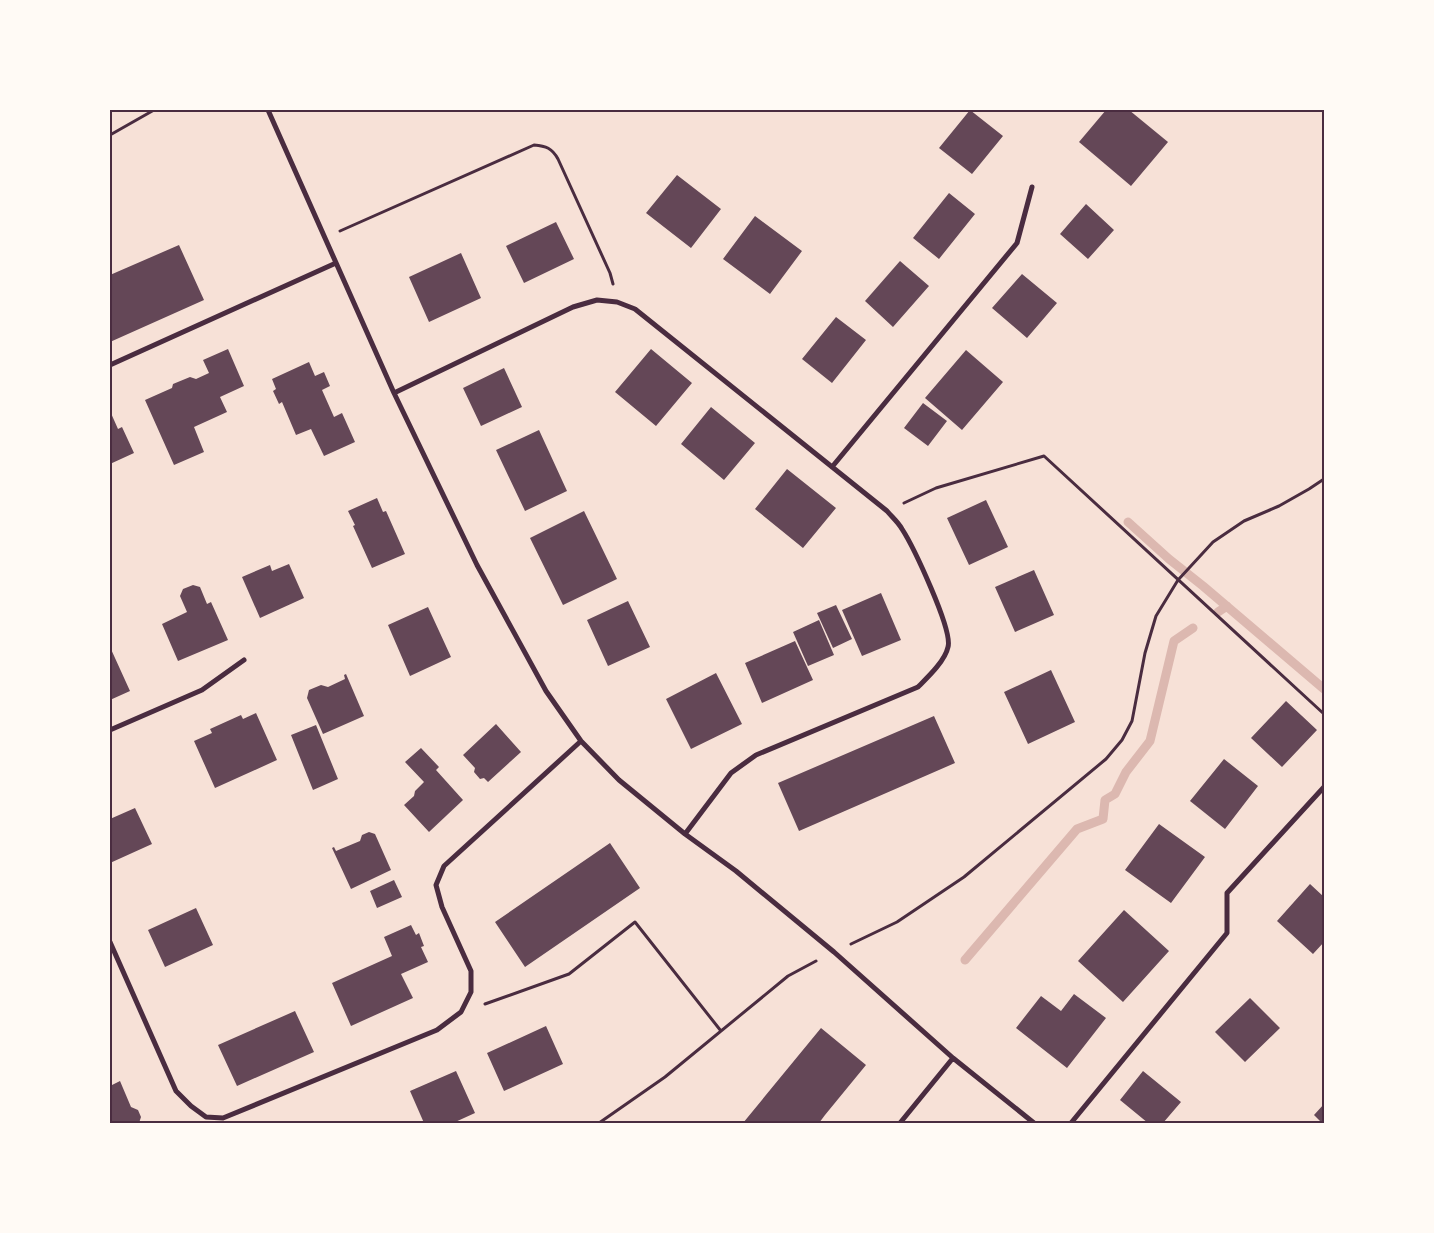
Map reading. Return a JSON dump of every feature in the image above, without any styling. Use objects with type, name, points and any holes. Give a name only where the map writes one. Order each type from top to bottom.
[{"type":"street","points":[[268,110],[394,393],[477,566],[546,692],[581,741],[619,780],[685,834],[736,871],[834,952],[953,1058],[1034,1123]]},
{"type":"street","points":[[832,467],[1017,243],[1032,187]]},
{"type":"street","points":[[110,365],[336,263]]},
{"type":"street","points":[[394,393],[573,307],[598,300],[617,302],[635,309],[887,511],[902,527],[918,558],[944,621],[949,647],[938,667],[918,687],[756,755],[731,773],[685,834]]},
{"type":"street","points":[[110,730],[202,690],[244,660]]},
{"type":"street","points":[[110,942],[176,1091],[190,1106],[206,1117],[224,1118],[232,1115],[437,1030],[461,1012],[471,992],[471,971],[442,907],[436,885],[444,866],[581,741]]},
{"type":"street","points":[[1071,1123],[1227,933],[1227,894],[1324,787]]},
{"type":"street","points":[[900,1123],[953,1058]]},
{"type":"path","points":[[110,135],[154,110]]},
{"type":"path","points":[[325,238],[534,145],[548,147],[554,153],[561,166],[610,273],[617,302]]},
{"type":"path","points":[[887,511],[936,488],[1044,456],[1324,714]]},
{"type":"path","points":[[599,1123],[666,1077],[788,976],[897,922],[964,877],[1106,759],[1122,740],[1132,721],[1145,653],[1156,616],[1178,580],[1213,542],[1244,520],[1279,506],[1324,479]]},
{"type":"path","points":[[461,1012],[569,974],[635,922],[721,1031]]},
{"type":"building","points":[[970,110],[1003,136],[972,174],[939,148]]},
{"type":"building","points":[[1106,110],[1129,110],[1168,142],[1131,186],[1079,142]]},
{"type":"building","points":[[677,175],[721,209],[691,248],[646,213]]},
{"type":"building","points":[[949,193],[975,214],[939,259],[913,238]]},
{"type":"building","points":[[1086,204],[1114,230],[1088,259],[1060,234]]},
{"type":"building","points":[[755,216],[802,251],[770,294],[723,259]]},
{"type":"building","points":[[556,222],[574,259],[524,283],[506,246]]},
{"type":"building","points":[[179,245],[204,300],[110,342],[110,275]]},
{"type":"building","points":[[461,253],[481,298],[429,322],[409,277]]},
{"type":"building","points":[[900,261],[929,286],[893,327],[865,301]]},
{"type":"building","points":[[1022,274],[1057,303],[1027,338],[992,308]]},
{"type":"building","points":[[836,317],[866,340],[832,383],[802,359]]},
{"type":"building","points":[[228,349],[244,386],[220,397],[227,412],[194,427],[204,452],[174,465],[145,400],[172,388],[173,384],[190,377],[196,379],[209,373],[203,360]]},
{"type":"building","points":[[651,349],[692,383],[656,426],[615,392]]},
{"type":"building","points":[[966,350],[1003,382],[962,430],[925,398]]},
{"type":"building","points":[[309,362],[315,376],[324,372],[330,386],[322,390],[334,417],[342,413],[355,442],[324,456],[311,429],[296,435],[282,402],[279,404],[273,391],[276,389],[272,379]]},
{"type":"building","points":[[504,368],[522,407],[481,426],[463,388]]},
{"type":"building","points":[[923,403],[947,421],[928,446],[904,428]]},
{"type":"building","points":[[711,407],[755,443],[724,480],[681,444]]},
{"type":"building","points":[[110,411],[118,429],[122,427],[134,453],[110,464]]},
{"type":"building","points":[[539,430],[567,491],[525,511],[496,450]]},
{"type":"building","points":[[787,469],[836,508],[803,548],[755,509]]},
{"type":"building","points":[[377,498],[383,512],[386,511],[405,554],[372,568],[348,511]]},
{"type":"building","points":[[986,500],[1008,547],[969,565],[947,518]]},
{"type":"building","points":[[584,511],[617,579],[563,605],[530,538]]},
{"type":"building","points":[[289,564],[304,598],[260,618],[242,577],[270,565],[272,571]]},
{"type":"building","points":[[1034,570],[1054,615],[1015,632],[995,587]]},
{"type":"building","points":[[193,585],[200,587],[207,604],[211,602],[228,640],[178,661],[162,624],[187,612],[180,596],[183,589]]},
{"type":"building","points":[[881,593],[901,640],[862,656],[842,610]]},
{"type":"building","points":[[628,601],[650,647],[608,666],[587,620]]},
{"type":"building","points":[[836,605],[852,639],[833,648],[817,613]]},
{"type":"building","points":[[428,607],[451,657],[410,676],[388,625]]},
{"type":"building","points":[[819,620],[834,655],[808,666],[793,632]]},
{"type":"building","points":[[795,641],[813,680],[762,703],[745,663]]},
{"type":"building","points":[[110,647],[130,691],[110,700]]},
{"type":"building","points":[[1051,670],[1075,722],[1028,744],[1004,692]]},
{"type":"building","points":[[716,673],[742,724],[691,749],[666,699]]},
{"type":"building","points":[[346,674],[364,716],[323,734],[307,698],[309,690],[321,685],[328,687],[345,679],[344,675]]},
{"type":"building","points":[[1286,701],[1317,730],[1282,767],[1251,738]]},
{"type":"building","points":[[256,713],[277,760],[215,788],[194,741],[212,733],[210,729],[241,715],[243,719]]},
{"type":"building","points":[[934,716],[955,763],[799,831],[778,783]]},
{"type":"building","points":[[496,724],[521,752],[488,782],[484,778],[480,779],[474,772],[475,768],[463,755]]},
{"type":"building","points":[[316,725],[338,779],[313,790],[291,735]]},
{"type":"building","points":[[421,748],[439,767],[436,770],[463,800],[429,832],[404,805],[414,796],[415,791],[424,782],[405,762]]},
{"type":"building","points":[[1224,759],[1258,786],[1225,829],[1190,801]]},
{"type":"building","points":[[135,808],[152,844],[110,863],[110,819]]},
{"type":"building","points":[[1159,824],[1205,857],[1171,903],[1125,870]]},
{"type":"building","points":[[369,832],[375,834],[391,870],[351,889],[332,848],[334,847],[336,851],[360,841],[362,835]]},
{"type":"building","points":[[610,843],[640,888],[525,967],[495,922]]},
{"type":"building","points":[[394,880],[402,897],[377,908],[370,891]]},
{"type":"building","points":[[1310,884],[1324,897],[1324,942],[1313,954],[1277,921]]},
{"type":"building","points":[[196,908],[213,945],[165,967],[148,930]]},
{"type":"building","points":[[1124,910],[1169,951],[1123,1002],[1078,961]]},
{"type":"building","points":[[411,925],[416,935],[419,933],[424,946],[421,947],[428,962],[401,974],[413,998],[351,1026],[332,983],[392,956],[384,937]]},
{"type":"building","points":[[1074,994],[1106,1018],[1067,1068],[1016,1028],[1041,996],[1061,1011]]},
{"type":"building","points":[[1250,998],[1280,1028],[1245,1062],[1215,1032]]},
{"type":"building","points":[[295,1011],[314,1052],[237,1086],[218,1045]]},
{"type":"building","points":[[546,1026],[563,1064],[504,1091],[487,1053]]},
{"type":"building","points":[[821,1028],[866,1065],[819,1123],[743,1123]]},
{"type":"building","points":[[456,1071],[475,1113],[453,1123],[424,1123],[410,1091]]},
{"type":"building","points":[[1143,1071],[1181,1102],[1163,1123],[1148,1123],[1120,1100]]},
{"type":"building","points":[[120,1081],[131,1107],[138,1110],[141,1117],[139,1123],[110,1123],[110,1086]]},
{"type":"building","points":[[1324,1104],[1324,1123],[1322,1123],[1314,1115]]},
{"type":"waterway","points":[[1128,522],[1169,559],[1324,689]]},
{"type":"waterway","points":[[1218,612],[1227,606]]},
{"type":"waterway","points":[[965,960],[1077,829],[1103,819],[1105,800],[1115,794],[1126,772],[1150,741],[1174,641],[1193,628]]}]
